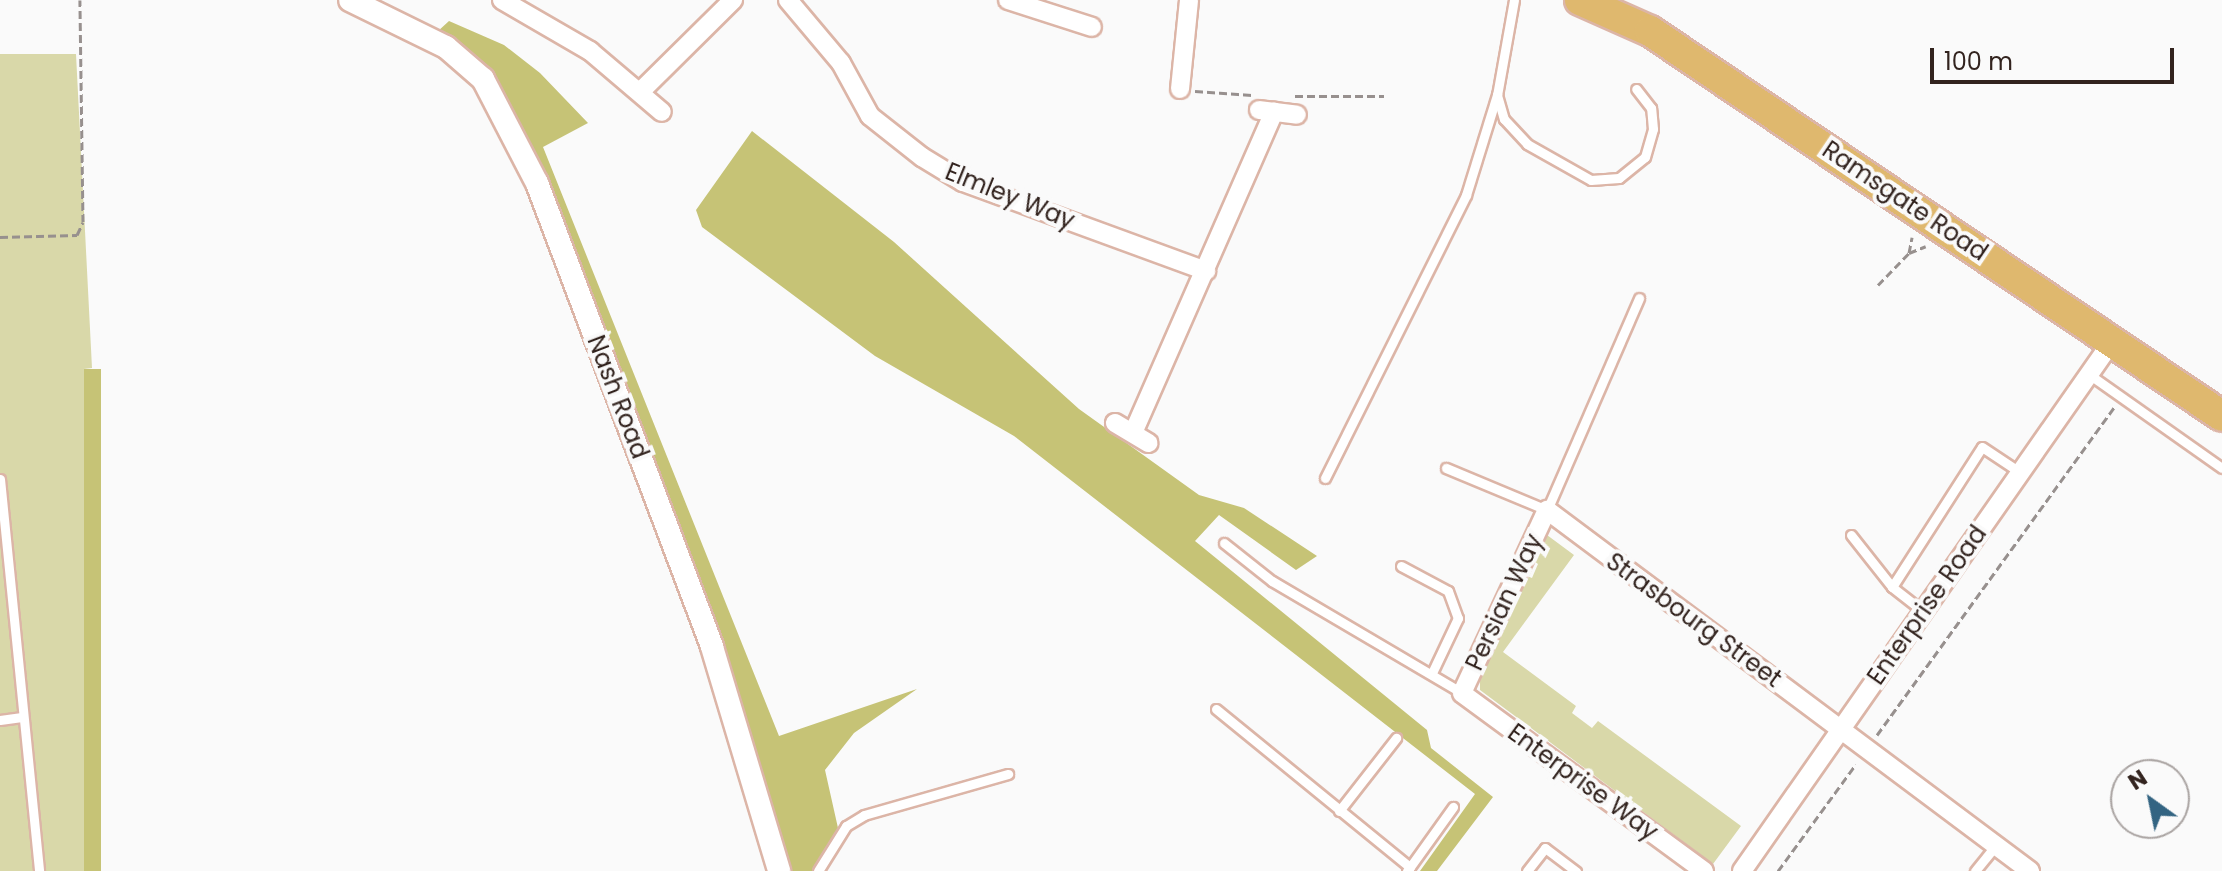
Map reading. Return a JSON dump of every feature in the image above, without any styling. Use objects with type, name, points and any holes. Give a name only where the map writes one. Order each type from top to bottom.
[{"type":"main road","name":"Ramsgate Road","points":[[1580,0],[1650,31],[2222,416]]},
{"type":"street","name":"Nash Road","points":[[350,0],[446,47],[483,79],[509,126],[567,257],[712,647],[779,871]]},
{"type":"street","points":[[502,0],[590,51],[662,112]]},
{"type":"street","points":[[640,92],[733,0]]},
{"type":"street","name":"Elmley Way","points":[[788,0],[841,63],[870,116],[922,157],[963,182],[1206,271]]},
{"type":"street","points":[[1008,0],[1040,5],[1092,27]]},
{"type":"street","points":[[1180,89],[1189,0]]},
{"type":"street","points":[[1115,423],[1140,438],[1267,111],[1297,115]]},
{"type":"street","name":"Enterprise Road","points":[[1742,871],[2113,340]]},
{"type":"street","name":"Persian Way","points":[[1462,693],[1547,510]]},
{"type":"street","name":"Strasbourg Street","points":[[1547,510],[2030,871]]},
{"type":"street","name":"Enterprise Way","points":[[1462,693],[1704,871]]},
{"type":"lane","points":[[1325,478],[1466,195],[1497,95],[1514,0]]},
{"type":"lane","points":[[1497,95],[1504,119],[1527,144],[1591,180],[1619,178],[1645,157],[1652,118],[1636,89]]},
{"type":"lane","points":[[1446,468],[1547,510],[1639,298]]},
{"type":"lane","points":[[2090,375],[2222,468]]},
{"type":"lane","points":[[1892,587],[1982,447],[2021,473]]},
{"type":"lane","points":[[0,479],[39,871]]},
{"type":"lane","points":[[1851,535],[1892,587],[1923,611]]},
{"type":"lane","points":[[1224,543],[1272,581],[1462,693]]},
{"type":"lane","points":[[1401,566],[1448,591],[1458,618],[1432,673]]},
{"type":"lane","points":[[1216,709],[1409,869],[1453,807]]},
{"type":"lane","points":[[0,720],[22,717]]},
{"type":"lane","points":[[1339,811],[1396,738]]},
{"type":"lane","points":[[818,871],[846,826],[864,815],[1008,774]]},
{"type":"lane","points":[[1975,871],[1996,845]]},
{"type":"lane","points":[[1527,871],[1545,848],[1576,871]]},
{"type":"path","points":[[0,237],[77,235],[83,222],[80,0]]},
{"type":"path","points":[[1909,253],[1912,237]]},
{"type":"path","points":[[1878,285],[1909,253],[1926,246]]},
{"type":"path","points":[[1778,871],[2120,398]]},
{"type":"green space","points":[[0,54],[76,54],[92,368],[84,369],[91,871],[0,871]]},
{"type":"green space","points":[[1547,535],[1574,555],[1503,652],[1576,706],[1572,713],[1592,728],[1598,721],[1741,826],[1713,864],[1480,690],[1480,678],[1527,576],[1532,578],[1538,564],[1534,561]]},
{"type":"shaded area","points":[[449,21],[504,45],[540,73],[588,123],[543,147],[779,736],[917,689],[854,733],[825,770],[838,828],[818,871],[790,871],[717,633],[530,148],[437,32]]},
{"type":"shaded area","points":[[752,131],[894,242],[1079,409],[1199,495],[1244,508],[1317,556],[1296,570],[1219,515],[1195,541],[1427,730],[1431,748],[1493,797],[1437,871],[1420,871],[1475,794],[1014,436],[875,356],[702,227],[696,210]]},
{"type":"shaded area","points":[[84,369],[101,369],[101,871],[84,871]]}]
